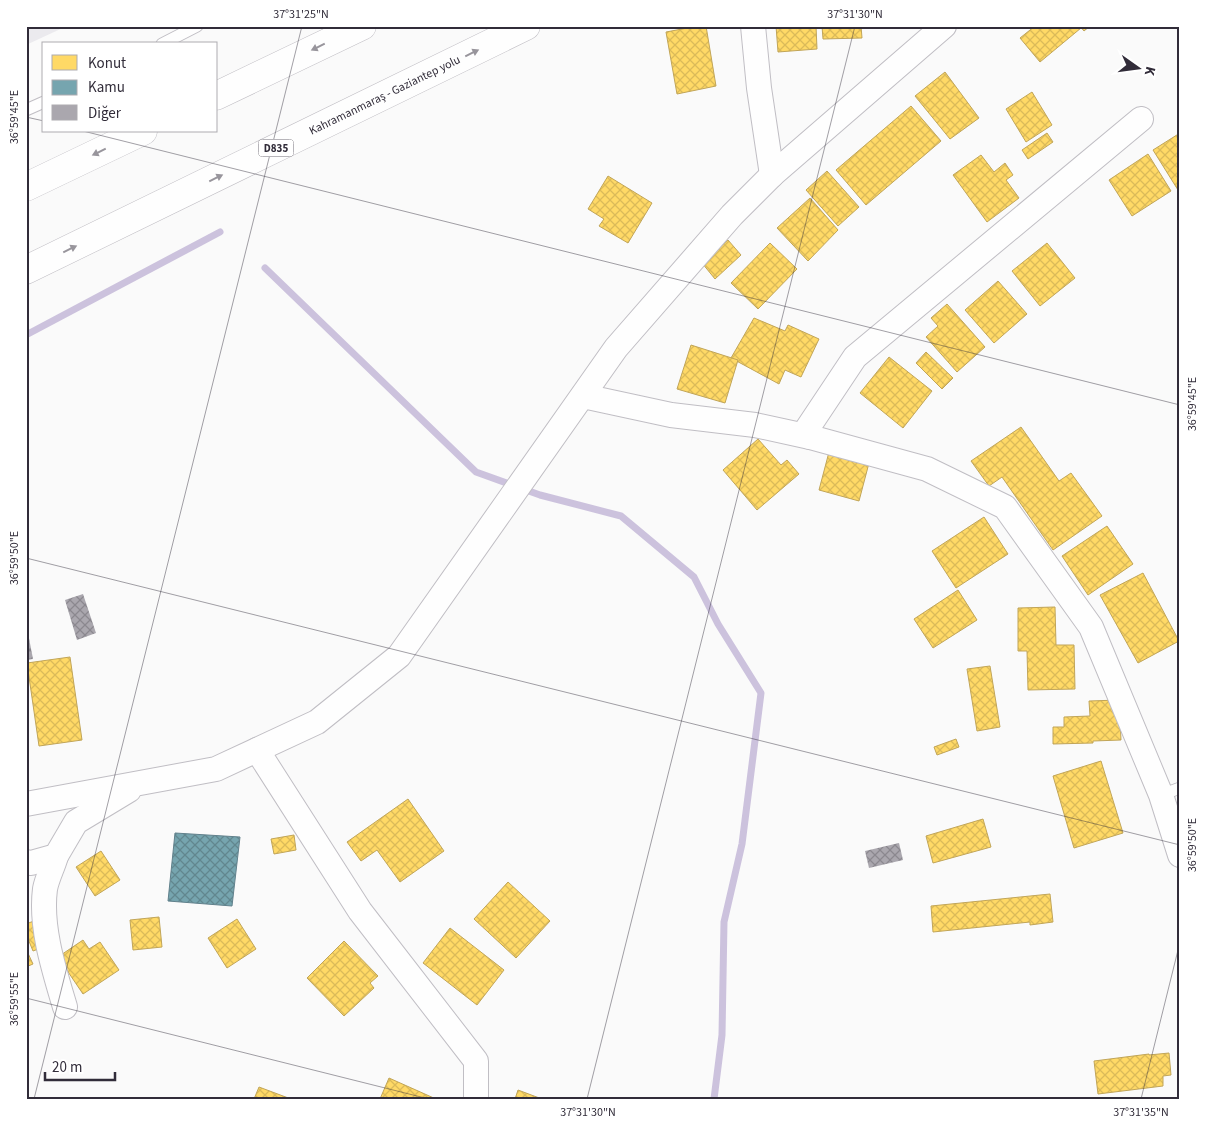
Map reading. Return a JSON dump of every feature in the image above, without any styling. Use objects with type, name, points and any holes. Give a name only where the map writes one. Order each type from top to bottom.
[{"type":"highway","points":[[218,95],[362,26]]},
{"type":"highway","name":"Kahramanmaraş - Gaziantep yolu","points":[[26,270],[526,26]]},
{"type":"highway","points":[[26,187],[141,132]]},
{"type":"street","points":[[753,26],[759,88],[772,176]]},
{"type":"street","points":[[26,804],[216,769],[317,722],[399,656],[616,348],[732,215],[772,176],[944,26]]},
{"type":"street","points":[[810,437],[806,429],[855,357],[1141,119]]},
{"type":"street","points":[[583,396],[671,415],[755,425],[810,437],[927,469],[1005,507],[1091,627],[1170,791],[1180,855]]},
{"type":"street","points":[[256,750],[360,911],[476,1061],[476,1099]]},
{"type":"street","points":[[65,1007],[55,973],[44,918],[45,888],[56,856],[76,822],[142,783]]},
{"type":"street","points":[[26,862],[31,863],[56,856]]},
{"type":"lane","points":[[166,42],[197,26]]},
{"type":"lane","points":[[26,110],[42,103]]},
{"type":"shaded area","points":[[26,26],[67,26],[26,45]]},
{"type":"building: Konut","points":[[706,26],[716,86],[677,94],[666,32]]},
{"type":"building: Konut","points":[[776,26],[816,26],[817,49],[778,52]]},
{"type":"building: Konut","points":[[822,26],[861,26],[862,38],[823,39]]},
{"type":"building: Konut","points":[[1035,26],[1080,26],[1081,28],[1040,62],[1020,38]]},
{"type":"building: Konut","points":[[1080,26],[1090,26],[1084,31]]},
{"type":"building: Konut","points":[[945,72],[979,118],[950,139],[915,96]]},
{"type":"building: Konut","points":[[1032,92],[1052,125],[1026,142],[1006,109]]},
{"type":"building: Konut","points":[[911,106],[941,141],[866,205],[836,170]]},
{"type":"building: Konut","points":[[1047,133],[1053,142],[1028,159],[1022,150]]},
{"type":"building: Konut","points":[[1180,133],[1180,189],[1178,190],[1153,150]]},
{"type":"building: Konut","points":[[1148,154],[1171,191],[1132,216],[1109,180]]},
{"type":"building: Konut","points":[[981,155],[994,172],[1005,163],[1013,175],[1006,180],[1019,198],[987,222],[953,175]]},
{"type":"building: Konut","points":[[827,171],[859,207],[838,226],[806,190]]},
{"type":"building: Konut","points":[[608,176],[652,203],[628,243],[599,226],[604,219],[588,209]]},
{"type":"building: Konut","points":[[810,198],[838,230],[808,261],[777,228]]},
{"type":"building: Konut","points":[[728,240],[741,255],[715,279],[702,263]]},
{"type":"building: Konut","points":[[770,243],[797,269],[758,309],[731,283]]},
{"type":"building: Konut","points":[[1047,243],[1075,278],[1040,306],[1012,271]]},
{"type":"building: Konut","points":[[998,281],[1027,314],[994,343],[965,310]]},
{"type":"building: Konut","points":[[947,304],[985,347],[957,372],[926,337],[938,326],[931,318]]},
{"type":"building: Konut","points":[[754,318],[785,331],[788,325],[819,339],[801,377],[785,370],[779,384],[731,358]]},
{"type":"building: Konut","points":[[691,345],[738,360],[725,403],[677,389]]},
{"type":"building: Konut","points":[[926,352],[953,378],[942,389],[916,363]]},
{"type":"building: Konut","points":[[889,357],[932,391],[903,428],[860,393]]},
{"type":"building: Konut","points":[[1021,427],[1059,481],[1071,473],[1102,516],[1053,550],[1002,477],[989,486],[971,461]]},
{"type":"building: Konut","points":[[758,439],[781,465],[787,460],[799,474],[757,510],[723,470]]},
{"type":"building: Konut","points":[[829,452],[869,463],[859,501],[819,490]]},
{"type":"building: Konut","points":[[984,517],[1008,554],[956,588],[932,551]]},
{"type":"building: Konut","points":[[1107,526],[1133,564],[1088,595],[1062,556]]},
{"type":"building: Konut","points":[[1143,573],[1179,641],[1138,663],[1100,595]]},
{"type":"building: Konut","points":[[958,590],[977,620],[933,648],[914,619]]},
{"type":"building: Konut","points":[[1055,607],[1056,645],[1074,645],[1075,689],[1028,690],[1027,651],[1018,651],[1018,608]]},
{"type":"building: Konut","points":[[70,657],[82,740],[39,746],[27,663]]},
{"type":"building: Konut","points":[[990,666],[1000,727],[977,731],[967,669]]},
{"type":"building: Konut","points":[[1119,700],[1121,740],[1053,744],[1053,727],[1064,727],[1064,717],[1090,716],[1089,701]]},
{"type":"building: Konut","points":[[956,739],[959,747],[937,755],[934,747]]},
{"type":"building: Konut","points":[[1101,761],[1123,833],[1074,848],[1053,776]]},
{"type":"building: Konut","points":[[408,799],[444,851],[400,882],[377,850],[361,861],[347,842]]},
{"type":"building: Konut","points":[[983,819],[991,847],[933,863],[926,836]]},
{"type":"building: Konut","points":[[294,835],[296,850],[274,854],[271,839]]},
{"type":"building: Konut","points":[[101,851],[120,880],[95,896],[76,867]]},
{"type":"building: Konut","points":[[508,882],[550,921],[516,958],[474,919]]},
{"type":"building: Konut","points":[[1050,894],[1053,922],[1030,925],[1030,922],[933,932],[931,906]]},
{"type":"building: Konut","points":[[159,917],[162,947],[133,950],[130,920]]},
{"type":"building: Konut","points":[[39,919],[49,945],[33,951],[26,934],[26,924]]},
{"type":"building: Konut","points":[[237,919],[256,949],[227,968],[208,938]]},
{"type":"building: Konut","points":[[450,928],[504,970],[477,1005],[423,963]]},
{"type":"building: Konut","points":[[83,940],[89,949],[100,942],[119,970],[83,994],[58,957]]},
{"type":"building: Konut","points":[[344,941],[378,976],[370,983],[374,988],[344,1016],[307,978]]},
{"type":"building: Konut","points":[[26,949],[33,964],[26,967]]},
{"type":"building: Konut","points":[[1169,1053],[1171,1075],[1163,1076],[1163,1086],[1098,1094],[1094,1061]]},
{"type":"building: Konut","points":[[389,1078],[436,1099],[380,1099]]},
{"type":"building: Konut","points":[[259,1087],[291,1099],[254,1099]]},
{"type":"building: Konut","points":[[518,1090],[542,1099],[515,1099]]},
{"type":"building: Kamu","points":[[175,833],[240,837],[232,906],[168,901]]},
{"type":"building: Diğer","points":[[83,594],[96,633],[77,640],[65,600]]},
{"type":"building: Diğer","points":[[26,628],[33,659],[26,660]]},
{"type":"building: Diğer","points":[[899,843],[903,860],[869,868],[865,851]]},
{"type":"waterway","points":[[26,335],[220,232]]},
{"type":"waterway","points":[[265,268],[476,472],[540,495],[621,516],[694,577],[718,624],[761,693],[742,844],[724,922],[722,1035],[714,1099]]}]
